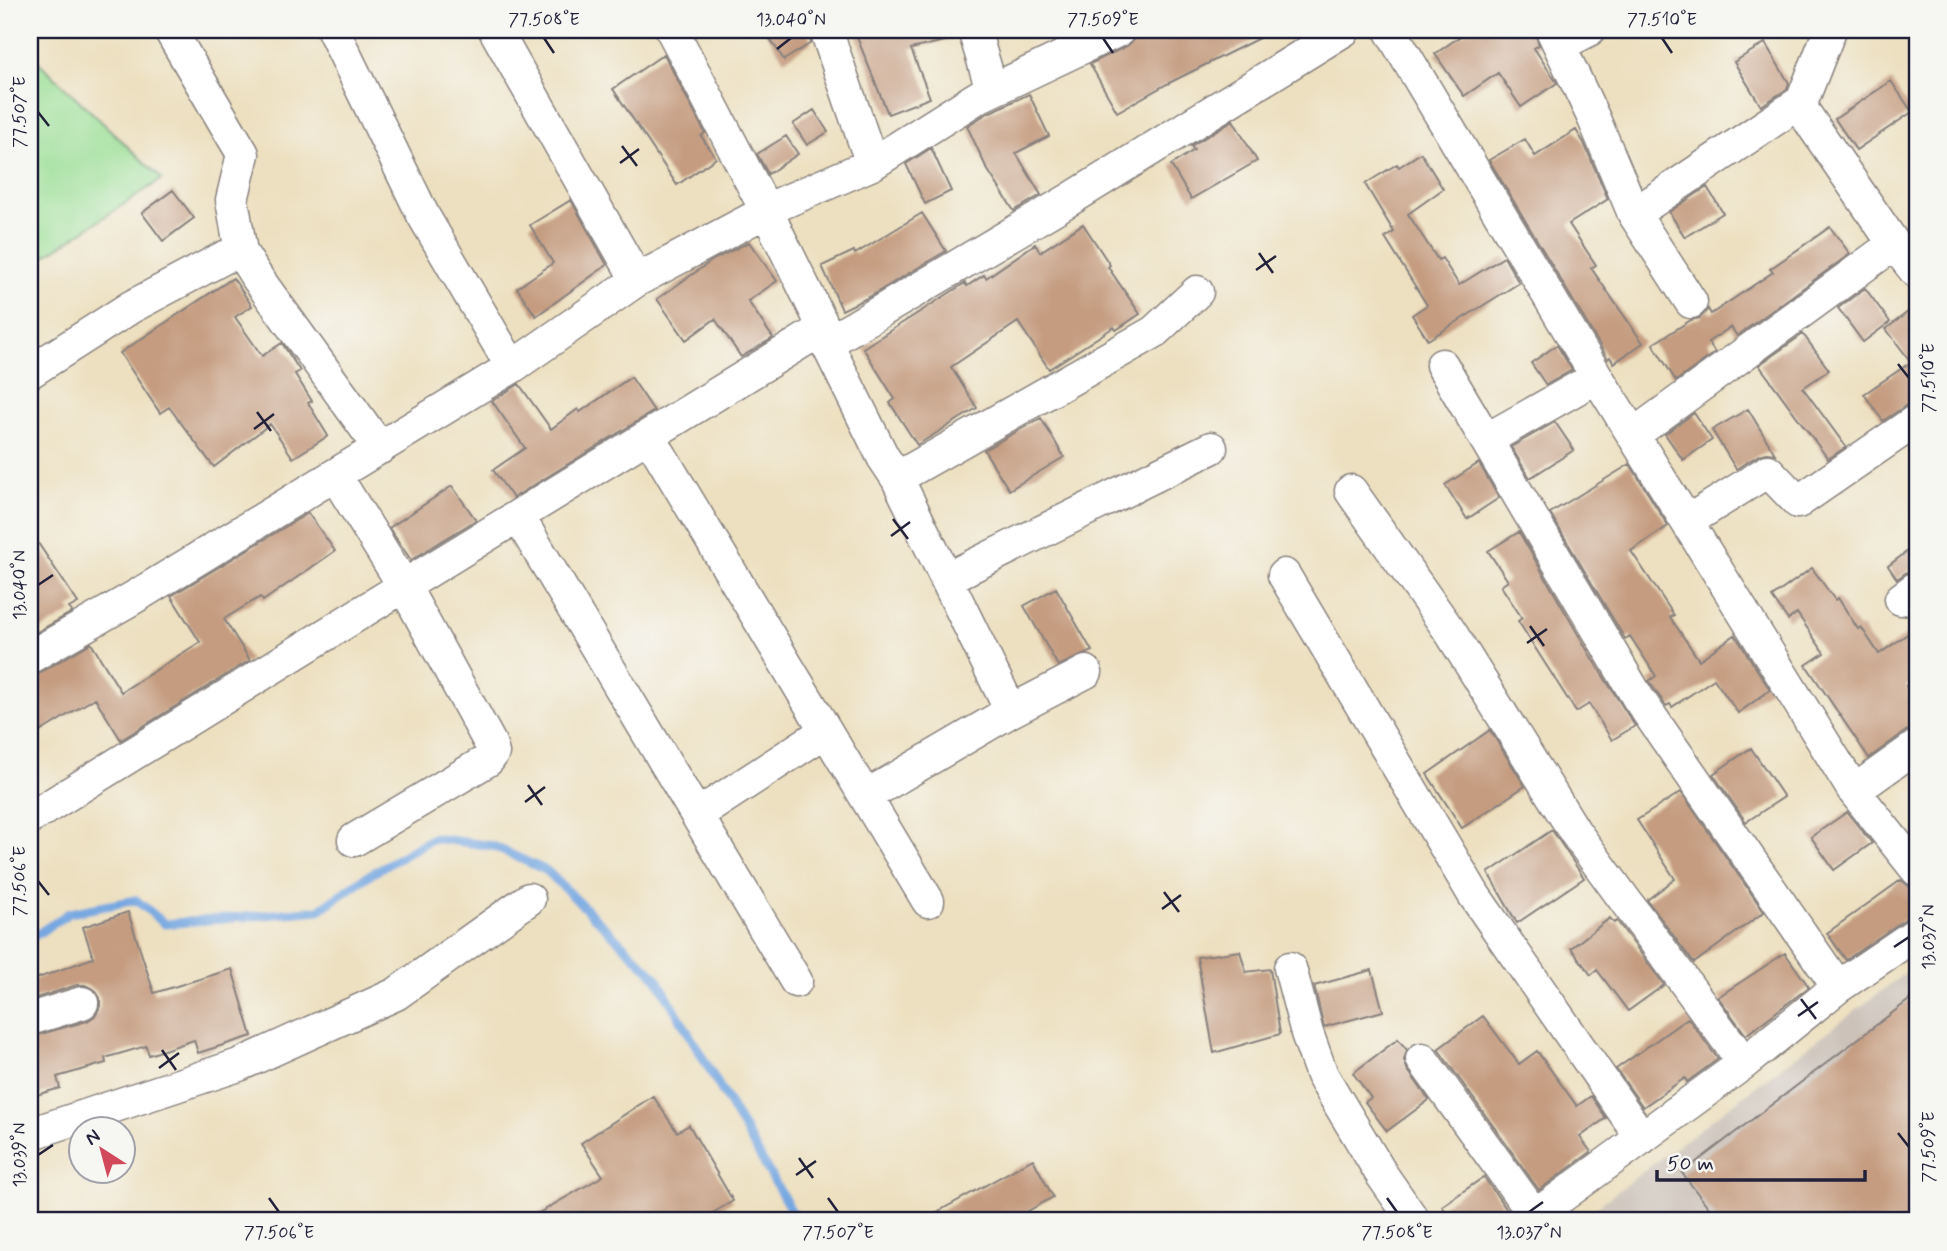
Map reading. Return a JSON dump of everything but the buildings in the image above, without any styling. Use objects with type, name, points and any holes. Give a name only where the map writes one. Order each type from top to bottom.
[{"type":"street","points":[[170,30],[243,153],[232,200],[241,251],[256,276],[380,448]]},
{"type":"street","points":[[333,30],[423,215],[512,367]]},
{"type":"street","points":[[495,30],[637,280]]},
{"type":"street","points":[[672,30],[767,212],[824,328],[824,337],[883,457],[897,478],[1011,711]]},
{"type":"street","points":[[826,30],[872,164]]},
{"type":"street","points":[[974,30],[992,90]]},
{"type":"street","points":[[30,656],[134,598],[512,367],[637,280],[782,203],[872,164],[992,90],[1119,30]]},
{"type":"street","points":[[30,818],[649,436],[1069,200],[1344,30]]},
{"type":"street","points":[[1390,30],[1597,377],[1854,791],[1917,870]]},
{"type":"street","points":[[1589,30],[1556,37],[1594,119],[1633,214],[1691,302]]},
{"type":"street","points":[[1633,214],[1802,101],[1830,30]]},
{"type":"street","points":[[1802,101],[1807,120],[1917,273]]},
{"type":"street","points":[[1633,435],[1894,244]]},
{"type":"street","points":[[30,372],[131,307],[241,251]]},
{"type":"street","points":[[897,478],[1154,332],[1197,292]]},
{"type":"street","points":[[1442,365],[1639,698],[1838,987]]},
{"type":"street","points":[[1486,440],[1597,377]]},
{"type":"street","points":[[1688,520],[1768,471],[1798,502],[1917,421]]},
{"type":"street","points":[[649,436],[928,901]]},
{"type":"street","points":[[946,579],[1211,448]]},
{"type":"street","points":[[335,475],[404,586],[490,743],[493,754],[488,760],[354,840]]},
{"type":"street","points":[[1350,491],[1451,633],[1575,832],[1744,1063]]},
{"type":"street","points":[[518,516],[796,981]]},
{"type":"street","points":[[1284,575],[1474,895],[1642,1138]]},
{"type":"street","points":[[866,796],[1011,711],[1086,671]]},
{"type":"street","points":[[696,815],[826,731]]},
{"type":"street","points":[[1854,791],[1917,746]]},
{"type":"street","points":[[30,1134],[239,1065],[396,993],[529,899]]},
{"type":"street","points":[[1422,1059],[1531,1219],[1744,1063],[1838,987],[1917,933]]},
{"type":"street","points":[[1290,968],[1322,1075],[1382,1175],[1414,1221]]},
{"type":"street","points":[[30,1019],[82,1003]]},
{"type":"shaded area","points":[[1917,964],[1917,1221],[1578,1221]]},
{"type":"green space","points":[[30,54],[162,179],[30,266]]},
{"type":"waterway","points":[[30,939],[69,913],[136,900],[165,924],[319,910],[366,877],[433,838],[493,846],[547,871],[656,977],[795,1217],[803,1221]]}]
